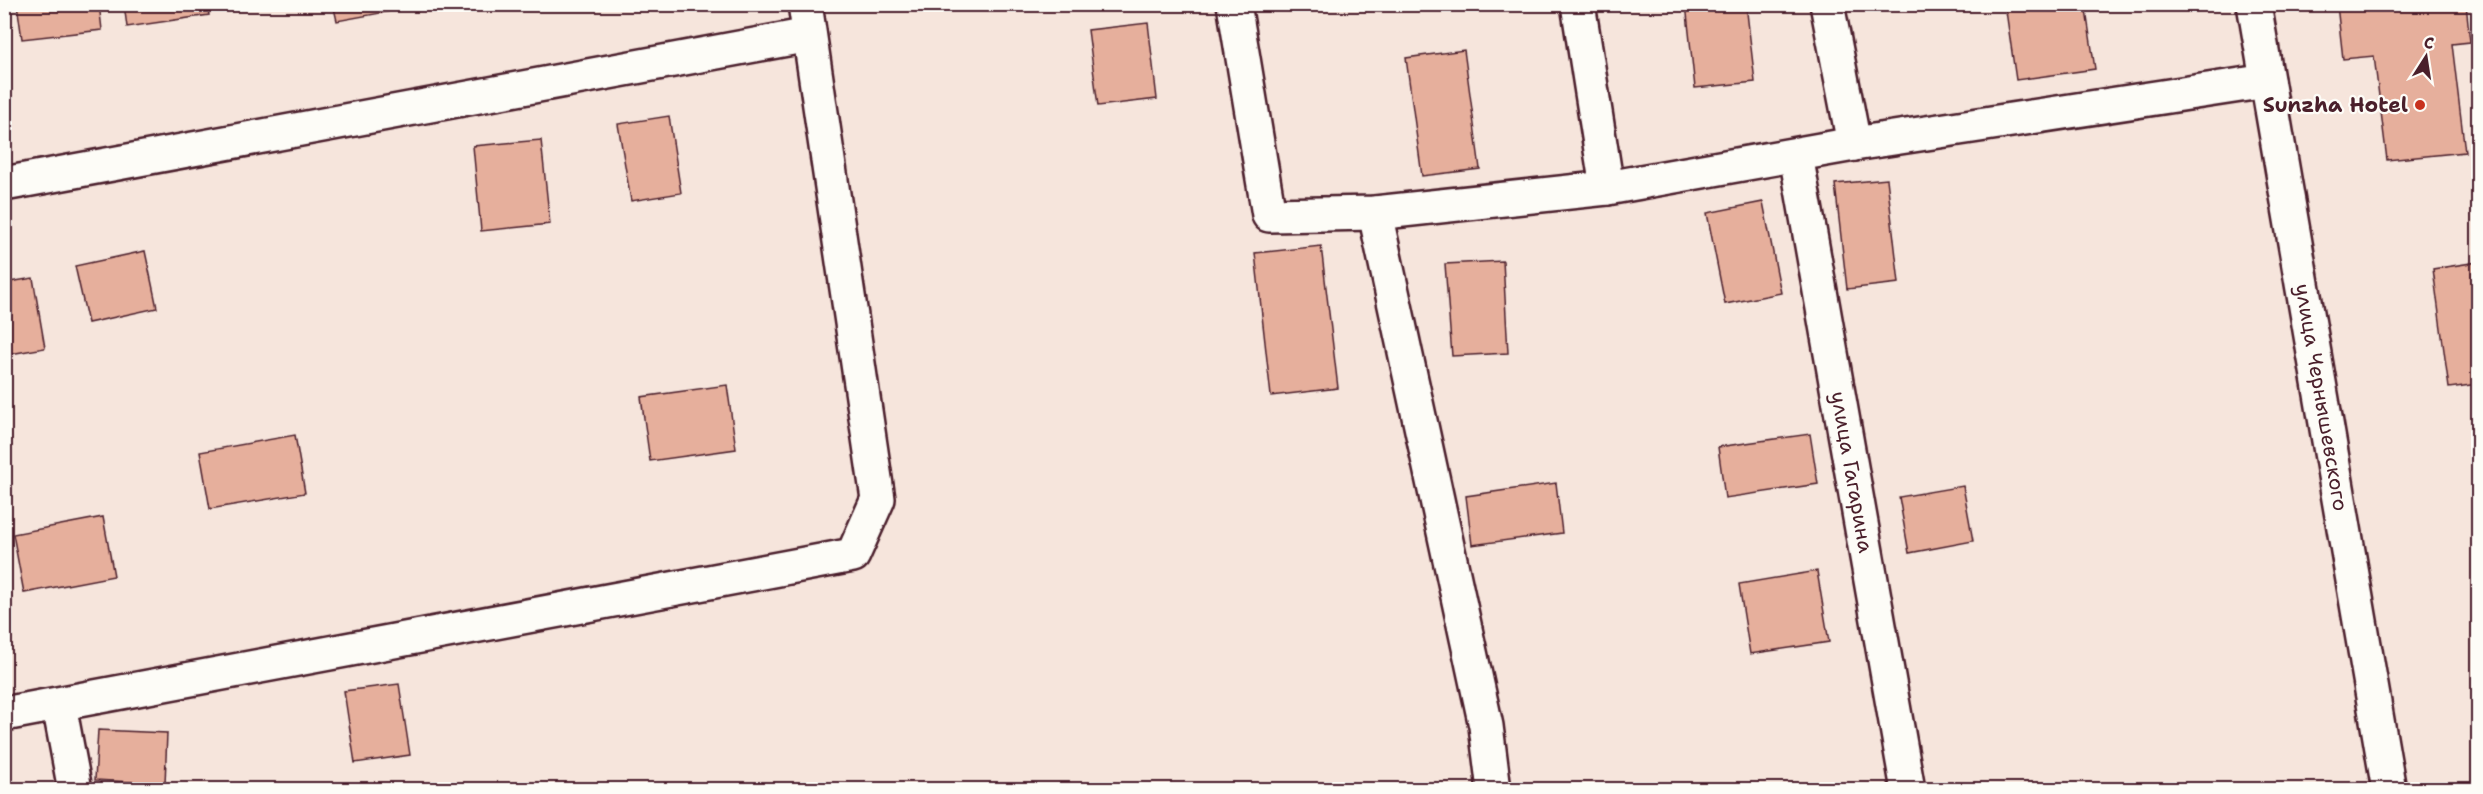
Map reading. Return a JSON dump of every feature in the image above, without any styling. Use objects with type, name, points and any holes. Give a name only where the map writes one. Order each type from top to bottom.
[{"type":"street","points":[[1234,4],[1269,215],[1375,213],[1607,188],[1854,144],[2267,81]]},
{"type":"street","points":[[1578,4],[1607,188]]},
{"type":"street","points":[[1827,4],[1854,144]]},
{"type":"street","name":"улица Чернышевского","points":[[2254,4],[2389,789]]},
{"type":"street","points":[[4,184],[807,20],[878,499],[853,555],[4,714]]},
{"type":"street","name":"улица Гагарина","points":[[1796,154],[1908,789]]},
{"type":"street","points":[[1375,213],[1486,726],[1494,789]]},
{"type":"street","points":[[60,705],[75,789]]},
{"type":"building","points":[[17,4],[99,4],[102,30],[22,39]]},
{"type":"building","points":[[124,4],[207,4],[209,15],[127,27]]},
{"type":"building","points":[[333,4],[407,4],[408,8],[337,21]]},
{"type":"building","points":[[1686,4],[1746,4],[1755,82],[1695,88]]},
{"type":"building","points":[[2005,4],[2085,4],[2095,69],[2016,80]]},
{"type":"building","name":"Sunzha Hotel","points":[[2466,4],[2470,42],[2452,44],[2465,152],[2387,160],[2374,56],[2343,59],[2337,5]]},
{"type":"building","points":[[1148,23],[1157,99],[1098,106],[1088,30]]},
{"type":"building","points":[[4,50],[10,87],[4,88]]},
{"type":"building","points":[[1464,50],[1480,169],[1422,176],[1406,58]]},
{"type":"building","points":[[669,116],[681,193],[631,201],[618,124]]},
{"type":"building","points":[[541,140],[550,224],[481,231],[473,146]]},
{"type":"building","points":[[1887,179],[1899,283],[1847,289],[1835,184]]},
{"type":"building","points":[[1763,202],[1781,293],[1725,304],[1707,213]]},
{"type":"building","points":[[1321,246],[1338,388],[1271,396],[1255,253]]},
{"type":"building","points":[[145,251],[157,308],[88,323],[75,266]]},
{"type":"building","points":[[1503,261],[1508,353],[1452,356],[1445,264]]},
{"type":"building","points":[[2478,262],[2478,384],[2449,388],[2433,269]]},
{"type":"building","points":[[33,278],[45,348],[4,355],[4,283]]},
{"type":"building","points":[[727,385],[736,449],[650,461],[641,397]]},
{"type":"building","points":[[1810,434],[1818,484],[1725,498],[1718,447]]},
{"type":"building","points":[[295,435],[305,493],[210,509],[200,452]]},
{"type":"building","points":[[1556,483],[1562,533],[1472,545],[1466,496]]},
{"type":"building","points":[[1963,486],[1973,541],[1909,553],[1899,497]]},
{"type":"building","points":[[103,517],[114,576],[24,593],[13,534]]},
{"type":"building","points":[[1817,571],[1829,642],[1750,654],[1739,584]]},
{"type":"building","points":[[399,684],[410,755],[355,763],[344,691]]},
{"type":"building","points":[[98,730],[167,733],[165,784],[95,780]]},
{"type":"place","name":"Sunzha Hotel","points":[[2420,105]]}]
